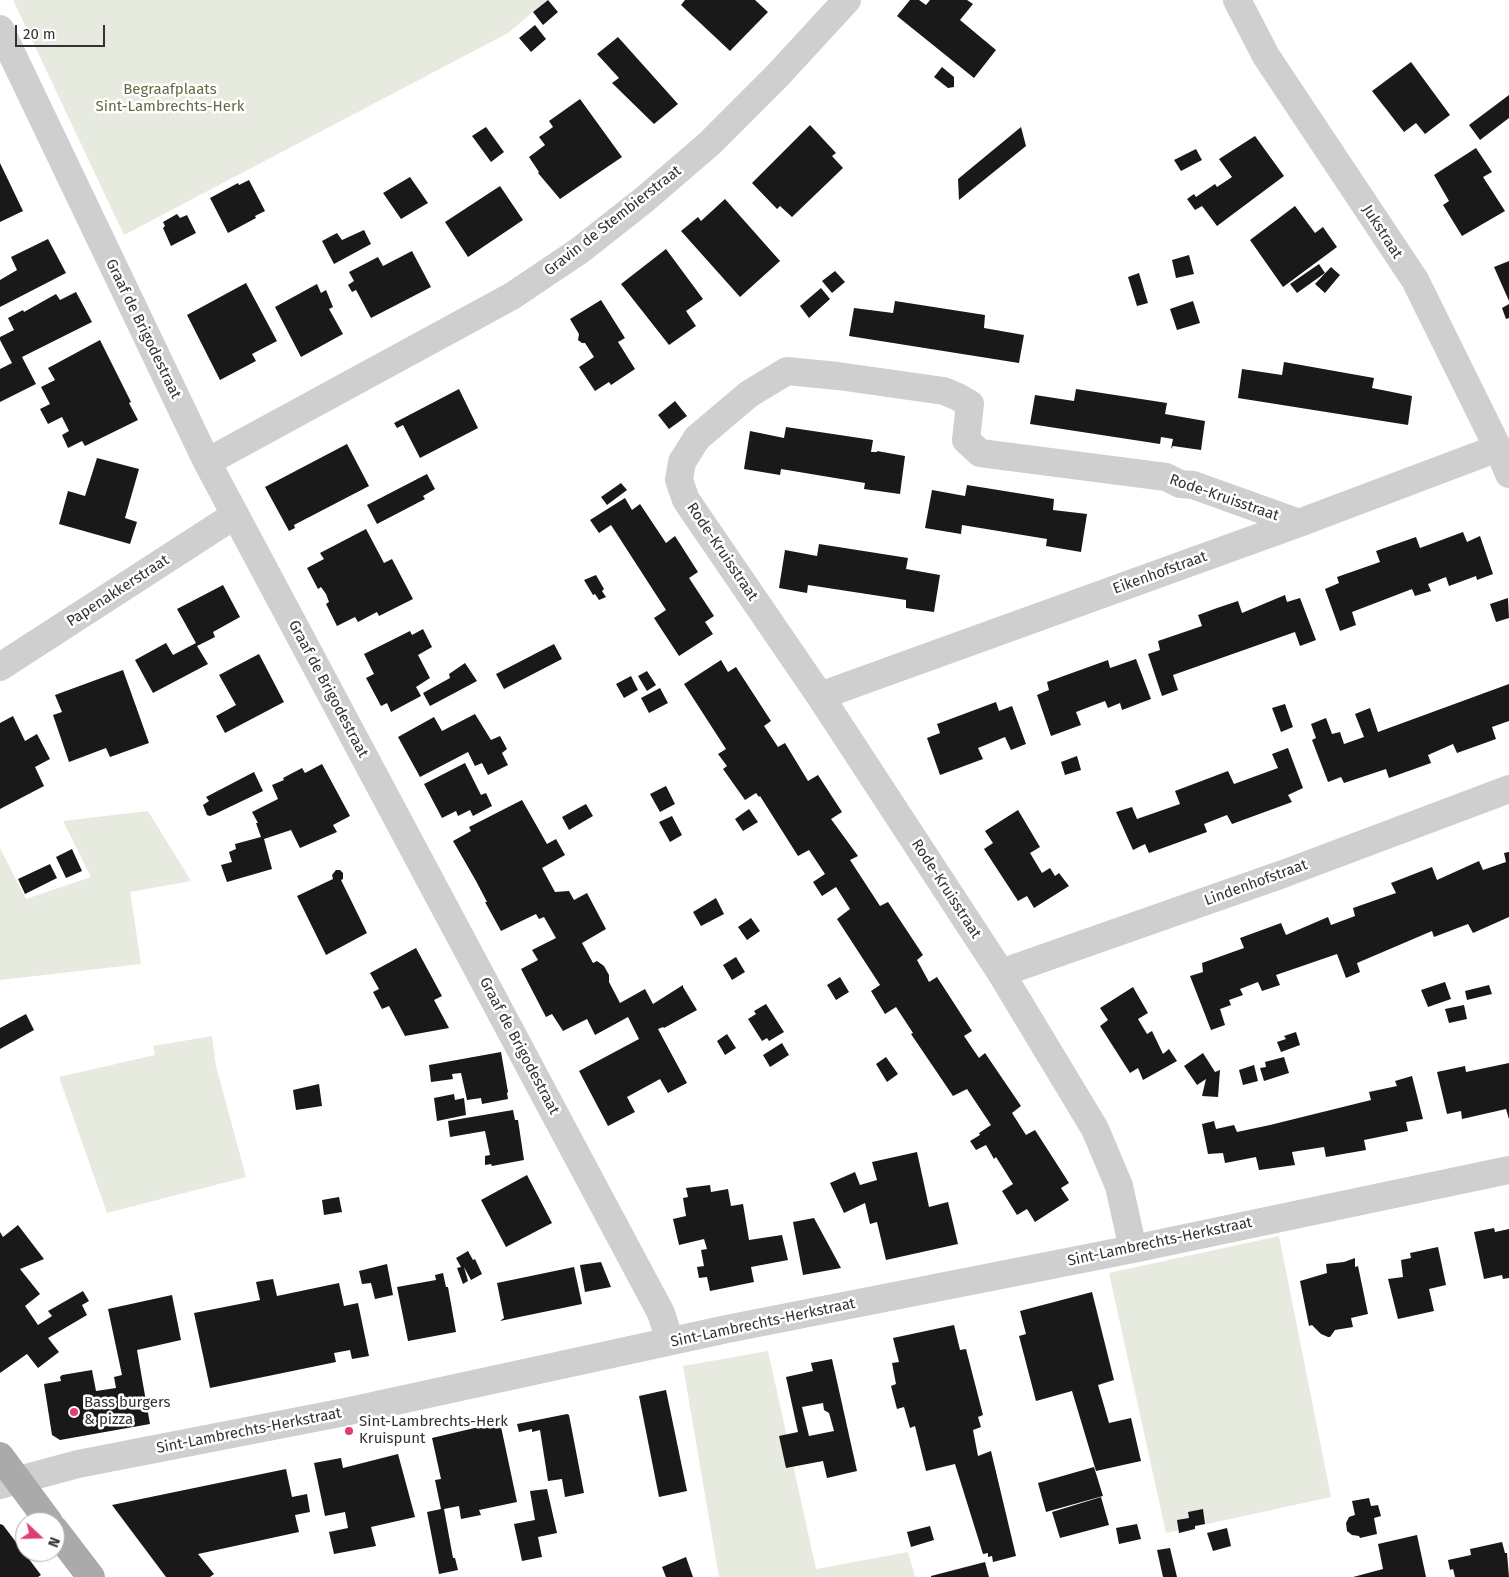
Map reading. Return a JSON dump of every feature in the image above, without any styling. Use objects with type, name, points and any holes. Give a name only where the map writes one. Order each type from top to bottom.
[{"type":"main road","points":[[0,1456],[9,1482],[39,1512]]},
{"type":"main road","points":[[65,1543],[91,1577]]},
{"type":"street","name":"Gravin de Stembierstraat","points":[[207,462],[512,296],[579,251],[645,199],[710,143],[784,69],[847,0]]},
{"type":"street","name":"Jukstraat","points":[[1236,0],[1266,56],[1415,280],[1509,474]]},
{"type":"street","name":"Graaf de Brigodestraat","points":[[0,29],[207,462],[661,1313],[670,1341]]},
{"type":"street","name":"Rode-Kruisstraat","points":[[1133,1248],[1119,1186],[1096,1129],[1001,973],[820,696],[686,500],[680,480],[682,462],[697,438],[749,394],[787,371],[838,376],[944,391],[958,397],[970,404],[966,440],[980,453],[1166,477],[1180,484],[1193,485],[1299,523]]},
{"type":"street","name":"Eikenhofstraat","points":[[820,696],[1299,523],[1498,448]]},
{"type":"street","name":"Papenakkerstraat","points":[[0,667],[235,515]]},
{"type":"street","name":"Lindenhofstraat","points":[[1001,973],[1283,874],[1509,789]]},
{"type":"street","name":"Sint-Lambrechts-Herkstraat","points":[[9,1482],[78,1464],[345,1412],[670,1341],[1509,1170]]},
{"type":"green space","name":"Begraafplaats Sint-Lambrechts-Herk","points":[[13,0],[547,0],[508,33],[124,235]]},
{"type":"green space","points":[[148,811],[191,881],[130,892],[141,964],[0,980],[0,848],[26,899],[91,877],[63,821]]},
{"type":"green space","points":[[212,1036],[216,1066],[246,1177],[107,1213],[59,1077],[155,1055],[153,1046]]},
{"type":"green space","points":[[1279,1236],[1331,1497],[1166,1533],[1109,1273]]},
{"type":"green space","points":[[768,1351],[816,1569],[908,1552],[915,1577],[719,1577],[683,1366]]},
{"type":"building","points":[[548,0],[558,12],[543,25],[533,12]]},
{"type":"building","points":[[685,0],[755,0],[768,12],[730,51],[681,5]]},
{"type":"building","points":[[910,0],[919,0],[926,5],[930,0],[967,0],[973,4],[960,20],[996,50],[974,78],[897,16]]},
{"type":"building","points":[[535,25],[546,39],[531,52],[519,38]]},
{"type":"building","points":[[618,37],[678,104],[654,124],[612,83],[619,78],[597,54]]},
{"type":"building","points":[[1411,62],[1450,115],[1425,134],[1416,123],[1404,132],[1372,91]]},
{"type":"building","points":[[942,67],[954,77],[954,87],[948,88],[934,77]]},
{"type":"building","points":[[1509,95],[1509,118],[1480,140],[1469,125]]},
{"type":"building","points":[[580,99],[622,157],[560,199],[538,173],[529,157],[545,145],[539,137],[553,127],[549,121]]},
{"type":"building","points":[[810,125],[836,153],[832,156],[843,168],[792,217],[780,206],[777,209],[752,183]]},
{"type":"building","points":[[486,127],[504,152],[491,162],[472,136]]},
{"type":"building","points":[[1021,127],[1026,146],[959,200],[958,179]]},
{"type":"building","points":[[1255,136],[1284,176],[1217,226],[1202,206],[1195,210],[1187,199],[1194,194],[1196,197],[1215,184],[1217,187],[1232,177],[1219,159]]},
{"type":"building","points":[[1476,148],[1492,172],[1483,177],[1505,211],[1462,236],[1443,205],[1449,201],[1434,175]]},
{"type":"building","points":[[1196,149],[1202,160],[1181,171],[1174,160]]},
{"type":"building","points":[[0,163],[23,211],[0,222]]},
{"type":"building","points":[[410,177],[428,203],[401,219],[383,193]]},
{"type":"building","points":[[249,180],[265,211],[228,233],[210,198],[238,183],[239,185]]},
{"type":"building","points":[[500,186],[523,220],[468,257],[445,222]]},
{"type":"building","points":[[725,199],[780,261],[740,297],[681,231],[698,217],[701,221]]},
{"type":"building","points":[[1295,206],[1315,233],[1323,227],[1337,247],[1283,287],[1250,240]]},
{"type":"building","points":[[177,214],[180,218],[187,215],[196,233],[171,246],[163,228],[165,226],[163,222]]},
{"type":"building","points":[[364,230],[371,244],[334,264],[322,241],[337,233],[342,240]]},
{"type":"building","points":[[48,239],[66,273],[0,307],[0,280],[17,270],[11,257]]},
{"type":"building","points":[[666,249],[703,299],[686,311],[696,326],[669,345],[621,284]]},
{"type":"building","points":[[412,251],[431,287],[371,318],[356,290],[352,292],[348,285],[354,281],[349,272],[378,257],[383,266]]},
{"type":"building","points":[[1189,255],[1194,274],[1176,278],[1172,260]]},
{"type":"building","points":[[1509,261],[1509,301],[1494,267]]},
{"type":"building","points":[[1319,264],[1325,273],[1297,293],[1290,284]]},
{"type":"building","points":[[1331,267],[1340,275],[1325,293],[1315,284]]},
{"type":"building","points":[[835,271],[845,282],[832,293],[822,281]]},
{"type":"building","points":[[1139,273],[1148,303],[1137,306],[1128,277]]},
{"type":"building","points":[[246,283],[277,341],[252,354],[256,361],[220,380],[187,315]]},
{"type":"building","points":[[317,284],[321,293],[326,290],[333,307],[329,309],[343,334],[301,357],[275,307]]},
{"type":"building","points":[[821,288],[830,299],[809,318],[800,306]]},
{"type":"building","points":[[76,292],[92,322],[22,357],[36,384],[0,402],[0,369],[12,363],[0,340],[0,337],[14,330],[8,318],[23,310],[24,312],[56,294],[60,300]]},
{"type":"building","points":[[601,300],[625,338],[618,342],[635,369],[611,385],[609,382],[595,391],[579,367],[594,357],[585,343],[578,340],[579,334],[570,319]]},
{"type":"building","points":[[895,301],[985,315],[984,328],[1024,335],[1019,363],[849,336],[854,308],[893,313]]},
{"type":"building","points":[[1193,301],[1200,323],[1177,330],[1170,309]]},
{"type":"building","points":[[1509,304],[1509,318],[1506,319],[1502,308]]},
{"type":"building","points":[[100,340],[138,420],[85,446],[82,441],[68,448],[62,435],[69,431],[62,417],[48,424],[40,409],[50,404],[41,387],[55,380],[48,368]]},
{"type":"building","points":[[1284,362],[1374,378],[1372,388],[1412,396],[1408,425],[1238,398],[1242,369],[1282,375]]},
{"type":"building","points":[[459,389],[478,428],[420,458],[403,425],[397,428],[394,423]]},
{"type":"building","points":[[1076,389],[1167,403],[1165,414],[1205,421],[1201,450],[1173,446],[1171,449],[1173,439],[1161,437],[1160,444],[1030,424],[1035,395],[1074,401]]},
{"type":"building","points":[[675,401],[687,416],[669,429],[658,415]]},
{"type":"building","points":[[786,427],[873,440],[871,452],[877,451],[905,456],[900,494],[864,489],[865,483],[781,469],[780,475],[744,469],[750,431],[784,438]]},
{"type":"building","points":[[347,444],[369,486],[294,525],[295,528],[289,531],[265,487]]},
{"type":"building","points":[[97,458],[139,469],[125,518],[137,522],[130,544],[59,524],[68,491],[85,496]]},
{"type":"building","points":[[427,474],[435,489],[423,496],[425,499],[377,524],[367,505]]},
{"type":"building","points":[[621,483],[627,490],[607,505],[601,497]]},
{"type":"building","points":[[967,485],[1054,499],[1053,510],[1087,514],[1081,552],[1046,546],[1047,539],[962,525],[961,534],[925,528],[932,490],[965,496]]},
{"type":"building","points":[[625,498],[632,510],[640,504],[666,543],[675,536],[698,572],[689,578],[714,616],[705,622],[713,634],[679,656],[654,618],[666,610],[611,525],[599,533],[590,520]]},
{"type":"building","points":[[366,529],[384,563],[392,559],[413,599],[379,616],[377,612],[358,622],[355,617],[337,626],[326,604],[329,602],[326,594],[321,587],[318,589],[307,568],[324,559],[320,553]]},
{"type":"building","points":[[1463,532],[1467,542],[1480,536],[1493,574],[1477,580],[1476,576],[1449,586],[1446,577],[1428,584],[1431,591],[1415,596],[1412,589],[1352,612],[1356,625],[1340,631],[1325,589],[1339,583],[1337,577],[1380,562],[1376,551],[1416,537],[1420,548]]},
{"type":"building","points":[[819,544],[908,558],[906,569],[940,575],[934,612],[906,608],[906,600],[808,585],[807,593],[779,588],[785,550],[817,556]]},
{"type":"building","points":[[596,575],[606,597],[599,600],[595,594],[593,595],[584,580]]},
{"type":"building","points":[[223,585],[240,617],[213,632],[215,637],[197,646],[208,664],[153,693],[135,660],[166,643],[173,655],[196,643],[177,609]]},
{"type":"building","points":[[1285,595],[1287,602],[1300,598],[1316,640],[1300,646],[1295,632],[1173,675],[1178,690],[1162,696],[1148,654],[1160,650],[1158,641],[1202,626],[1198,615],[1217,608],[1238,601],[1242,613]]},
{"type":"building","points":[[1508,598],[1509,618],[1496,622],[1490,604]]},
{"type":"building","points":[[423,629],[432,647],[418,655],[430,678],[416,687],[421,696],[391,712],[387,703],[381,706],[366,678],[374,674],[364,654],[410,631],[412,635]]},
{"type":"building","points":[[554,644],[562,659],[504,689],[496,674]]},
{"type":"building","points":[[259,654],[284,702],[225,733],[216,716],[236,705],[219,675]]},
{"type":"building","points":[[1136,659],[1151,699],[1122,710],[1120,703],[1108,708],[1105,701],[1076,712],[1081,725],[1051,736],[1037,695],[1049,690],[1047,682],[1108,660],[1110,668]]},
{"type":"building","points":[[721,660],[728,672],[736,667],[771,721],[764,726],[778,747],[785,743],[808,781],[818,775],[842,812],[831,819],[858,856],[850,860],[880,906],[888,902],[923,955],[917,960],[929,982],[937,977],[972,1031],[964,1036],[979,1058],[985,1053],[1021,1106],[1012,1113],[1026,1135],[1035,1130],[1069,1183],[1061,1188],[1069,1200],[1035,1222],[1027,1209],[1017,1215],[1002,1191],[1013,1184],[996,1157],[994,1159],[986,1145],[976,1150],[970,1141],[991,1125],[967,1089],[953,1096],[911,1034],[913,1033],[896,1007],[885,1014],[871,991],[880,985],[837,919],[850,909],[836,887],[822,896],[813,882],[825,874],[809,850],[798,856],[760,796],[756,793],[745,800],[723,769],[727,766],[718,754],[726,749],[684,684]]},
{"type":"building","points":[[465,663],[477,681],[430,706],[423,693],[450,678],[449,674]]},
{"type":"building","points":[[123,670],[149,743],[110,757],[106,748],[69,762],[53,715],[62,712],[55,695]]},
{"type":"building","points":[[647,671],[656,685],[647,691],[638,676]]},
{"type":"building","points":[[631,676],[638,690],[624,698],[616,684]]},
{"type":"building","points":[[1509,684],[1509,721],[1492,727],[1496,739],[1457,753],[1453,744],[1428,755],[1431,763],[1389,778],[1386,769],[1344,783],[1341,777],[1328,782],[1312,740],[1316,738],[1311,724],[1326,718],[1332,734],[1340,732],[1344,744],[1364,737],[1355,714],[1370,708],[1378,732]]},
{"type":"building","points":[[660,688],[668,703],[649,713],[641,698]]},
{"type":"building","points":[[996,702],[999,711],[1012,706],[1026,744],[1011,750],[1005,737],[978,748],[983,759],[940,775],[927,738],[940,733],[937,724]]},
{"type":"building","points":[[1285,704],[1293,727],[1281,732],[1272,708]]},
{"type":"building","points":[[475,714],[491,740],[500,736],[507,749],[502,753],[508,765],[488,775],[482,763],[475,766],[468,752],[420,777],[398,737],[434,717],[442,731]]},
{"type":"building","points":[[13,716],[25,741],[37,734],[50,759],[35,767],[44,786],[0,809],[0,723]]},
{"type":"building","points":[[1288,748],[1303,788],[1288,795],[1292,802],[1232,824],[1227,815],[1204,824],[1207,832],[1149,853],[1145,844],[1133,850],[1116,812],[1132,807],[1137,819],[1180,804],[1175,791],[1228,771],[1234,784],[1278,768],[1272,754]]},
{"type":"building","points":[[1077,756],[1081,770],[1065,775],[1061,762]]},
{"type":"building","points":[[465,763],[481,795],[486,793],[492,806],[473,816],[470,810],[458,816],[456,811],[442,818],[424,784]]},
{"type":"building","points":[[322,764],[350,816],[333,825],[337,832],[300,848],[291,830],[264,839],[272,869],[227,882],[221,865],[232,862],[229,852],[236,849],[235,844],[261,837],[256,823],[258,823],[252,812],[278,799],[272,785],[284,780],[283,778],[302,768],[305,773]]},
{"type":"building","points":[[254,772],[263,791],[215,814],[207,815],[203,805],[209,801],[206,797]]},
{"type":"building","points":[[666,786],[675,804],[660,812],[650,794]]},
{"type":"building","points":[[522,800],[547,844],[556,839],[565,855],[542,868],[555,892],[569,891],[574,900],[587,893],[606,929],[582,943],[593,963],[597,961],[604,966],[609,975],[609,982],[620,1003],[645,989],[653,1004],[683,985],[697,1010],[664,1028],[658,1029],[687,1083],[668,1093],[660,1079],[627,1097],[635,1112],[608,1126],[579,1071],[639,1039],[628,1017],[595,1035],[587,1019],[563,1031],[552,1014],[546,1017],[521,969],[538,960],[532,950],[556,938],[544,917],[539,919],[536,914],[501,931],[453,841],[471,831],[469,827]]},
{"type":"building","points":[[586,804],[593,816],[569,830],[562,817]]},
{"type":"building","points":[[749,809],[758,822],[743,831],[735,819]]},
{"type":"building","points":[[1018,810],[1040,847],[1030,853],[1042,873],[1050,868],[1055,876],[1059,873],[1069,886],[1034,908],[1027,896],[1018,901],[984,849],[993,843],[985,831]]},
{"type":"building","points":[[672,816],[682,835],[670,842],[659,822]]},
{"type":"building","points":[[72,849],[82,871],[66,878],[56,857]]},
{"type":"building","points":[[1509,852],[1509,917],[1473,933],[1468,924],[1434,937],[1432,931],[1357,963],[1360,972],[1346,978],[1337,954],[1276,975],[1280,985],[1262,991],[1258,982],[1240,989],[1243,995],[1229,1000],[1231,1005],[1220,1009],[1225,1025],[1211,1030],[1190,976],[1203,972],[1202,963],[1244,948],[1240,938],[1281,923],[1286,935],[1328,917],[1331,925],[1355,916],[1353,908],[1396,893],[1391,883],[1432,867],[1437,880],[1479,861],[1483,870],[1506,862],[1504,853]]},
{"type":"building","points":[[50,864],[57,878],[25,894],[18,879]]},
{"type":"building","points":[[336,870],[340,870],[343,873],[343,879],[341,880],[367,933],[326,955],[297,896],[333,879],[332,875]]},
{"type":"building","points":[[716,898],[724,914],[701,926],[693,912]]},
{"type":"building","points":[[751,918],[760,931],[747,940],[738,927]]},
{"type":"building","points":[[416,948],[442,996],[434,1000],[449,1028],[405,1036],[389,1006],[382,1009],[373,992],[379,989],[370,973]]},
{"type":"building","points":[[736,957],[745,972],[732,980],[723,965]]},
{"type":"building","points":[[840,977],[849,992],[836,1000],[827,985]]},
{"type":"building","points":[[1445,982],[1451,999],[1428,1007],[1421,990]]},
{"type":"building","points":[[1489,985],[1492,994],[1467,1000],[1465,991]]},
{"type":"building","points":[[1133,987],[1148,1013],[1138,1019],[1147,1034],[1152,1031],[1163,1054],[1169,1049],[1177,1061],[1143,1080],[1138,1068],[1130,1073],[1100,1026],[1108,1020],[1100,1008]]},
{"type":"building","points":[[766,1004],[784,1032],[769,1041],[767,1038],[762,1041],[748,1019],[756,1014],[754,1011]]},
{"type":"building","points":[[1464,1005],[1467,1019],[1449,1023],[1445,1009]]},
{"type":"building","points":[[26,1014],[34,1030],[0,1049],[0,1028]]},
{"type":"building","points":[[1296,1032],[1300,1045],[1281,1052],[1277,1042],[1286,1039],[1284,1036]]},
{"type":"building","points":[[727,1034],[736,1048],[725,1055],[717,1041]]},
{"type":"building","points":[[782,1043],[789,1055],[770,1067],[763,1055]]},
{"type":"building","points":[[501,1052],[508,1099],[482,1104],[481,1098],[467,1100],[461,1073],[452,1074],[453,1079],[431,1082],[429,1065]]},
{"type":"building","points":[[1203,1053],[1215,1072],[1220,1070],[1218,1097],[1202,1096],[1206,1079],[1197,1085],[1184,1066]]},
{"type":"building","points":[[886,1057],[898,1074],[887,1082],[876,1064]]},
{"type":"building","points":[[1284,1057],[1289,1073],[1264,1081],[1260,1068],[1266,1067],[1265,1062]]},
{"type":"building","points":[[1509,1063],[1509,1119],[1506,1109],[1462,1119],[1461,1111],[1447,1114],[1437,1072],[1465,1066],[1466,1072]]},
{"type":"building","points":[[1254,1065],[1258,1081],[1243,1085],[1239,1070]]},
{"type":"building","points":[[1412,1076],[1423,1119],[1406,1122],[1408,1131],[1364,1140],[1366,1150],[1326,1157],[1324,1147],[1292,1152],[1295,1165],[1259,1170],[1256,1157],[1225,1163],[1223,1153],[1208,1154],[1202,1124],[1214,1121],[1216,1129],[1234,1125],[1237,1132],[1270,1125],[1371,1100],[1369,1092],[1397,1086],[1395,1081]]},
{"type":"building","points":[[319,1084],[322,1106],[296,1110],[293,1090]]},
{"type":"building","points":[[454,1094],[455,1100],[464,1098],[466,1115],[437,1121],[434,1098]]},
{"type":"building","points":[[513,1110],[515,1120],[518,1120],[524,1160],[492,1166],[491,1164],[485,1165],[485,1156],[490,1155],[485,1131],[450,1137],[448,1121]]},
{"type":"building","points":[[917,1152],[929,1207],[948,1202],[958,1244],[886,1260],[877,1222],[870,1224],[865,1203],[844,1213],[830,1183],[855,1172],[860,1185],[877,1180],[872,1162]]},
{"type":"building","points":[[527,1175],[552,1223],[506,1247],[481,1200]]},
{"type":"building","points":[[710,1185],[711,1192],[728,1189],[731,1206],[743,1204],[749,1240],[782,1235],[788,1260],[751,1267],[754,1282],[710,1291],[707,1277],[699,1278],[697,1267],[704,1266],[701,1250],[707,1249],[704,1239],[679,1245],[673,1219],[686,1216],[683,1198],[688,1197],[686,1188]]},
{"type":"building","points":[[339,1197],[342,1212],[324,1215],[322,1200]]},
{"type":"building","points":[[814,1218],[841,1268],[803,1275],[793,1222]]},
{"type":"building","points":[[18,1225],[44,1259],[20,1269],[40,1294],[25,1306],[38,1325],[52,1316],[48,1311],[83,1291],[89,1301],[82,1305],[87,1315],[48,1338],[59,1352],[38,1368],[27,1354],[0,1373],[0,1232],[3,1237]]},
{"type":"building","points":[[1494,1228],[1495,1232],[1509,1229],[1509,1278],[1503,1279],[1502,1275],[1484,1279],[1474,1232]]},
{"type":"building","points":[[1438,1247],[1446,1285],[1429,1289],[1434,1311],[1398,1319],[1388,1279],[1403,1277],[1401,1260],[1411,1258],[1410,1253]]},
{"type":"building","points":[[468,1251],[473,1260],[475,1259],[482,1274],[471,1280],[464,1267],[468,1281],[463,1284],[457,1268],[461,1267],[456,1258]]},
{"type":"building","points":[[1355,1258],[1355,1267],[1358,1266],[1368,1314],[1351,1318],[1353,1327],[1335,1330],[1328,1337],[1321,1334],[1312,1325],[1309,1326],[1300,1281],[1327,1273],[1326,1264],[1344,1262]]},
{"type":"building","points":[[601,1262],[611,1287],[585,1292],[580,1265]]},
{"type":"building","points":[[387,1264],[393,1295],[375,1299],[371,1283],[362,1284],[359,1271]]},
{"type":"building","points":[[574,1267],[582,1304],[500,1321],[504,1318],[497,1283]]},
{"type":"building","points":[[443,1273],[446,1287],[448,1287],[456,1332],[408,1341],[397,1287],[436,1280],[435,1275]]},
{"type":"building","points":[[273,1279],[277,1296],[339,1283],[344,1306],[358,1303],[369,1356],[352,1359],[350,1350],[334,1353],[336,1362],[210,1388],[194,1313],[260,1300],[256,1282]]},
{"type":"building","points":[[1092,1292],[1114,1380],[1098,1385],[1109,1423],[1131,1418],[1141,1461],[1096,1471],[1072,1391],[1036,1401],[1019,1336],[1026,1334],[1020,1311]]},
{"type":"building","points":[[172,1295],[181,1340],[137,1350],[150,1424],[60,1440],[52,1435],[44,1384],[61,1381],[60,1377],[62,1375],[92,1370],[96,1391],[116,1388],[114,1377],[122,1375],[108,1309]]},
{"type":"building","points":[[954,1325],[960,1350],[966,1349],[983,1415],[978,1417],[981,1427],[973,1430],[978,1456],[991,1451],[1016,1556],[993,1562],[992,1556],[988,1557],[988,1553],[983,1554],[955,1464],[926,1471],[915,1426],[910,1428],[904,1407],[897,1409],[891,1386],[896,1384],[892,1363],[899,1362],[893,1338]]},
{"type":"building","points":[[832,1359],[857,1471],[827,1478],[823,1461],[786,1468],[779,1436],[798,1432],[786,1377],[813,1371],[811,1363]],"holes":[[[823,1403],[824,1410],[829,1413],[834,1431],[809,1436],[802,1407]]]},
{"type":"building","points":[[666,1390],[687,1491],[659,1497],[639,1396]]},
{"type":"building","points":[[569,1415],[584,1493],[565,1497],[562,1479],[548,1481],[540,1430],[532,1432],[532,1429],[519,1432],[517,1424]]},
{"type":"building","points":[[500,1422],[517,1502],[479,1510],[481,1515],[461,1519],[459,1506],[444,1509],[453,1558],[455,1558],[458,1570],[439,1574],[427,1512],[441,1509],[435,1480],[441,1479],[432,1438]]},
{"type":"building","points":[[398,1454],[415,1517],[371,1527],[376,1546],[334,1554],[329,1532],[348,1528],[345,1512],[325,1516],[314,1463],[341,1458],[343,1468]]},
{"type":"building","points":[[1094,1467],[1103,1496],[1046,1512],[1038,1483]]},
{"type":"building","points":[[286,1469],[292,1497],[307,1494],[310,1512],[295,1515],[299,1532],[198,1554],[214,1574],[210,1577],[166,1577],[112,1505]]},
{"type":"building","points":[[547,1489],[557,1533],[538,1537],[542,1557],[522,1561],[514,1524],[535,1520],[530,1491]]},
{"type":"building","points":[[1101,1497],[1109,1525],[1060,1538],[1052,1512]]},
{"type":"building","points":[[1369,1498],[1371,1506],[1378,1505],[1381,1516],[1374,1518],[1377,1534],[1360,1538],[1347,1531],[1346,1523],[1349,1517],[1355,1515],[1352,1501]]},
{"type":"building","points":[[1203,1509],[1205,1524],[1179,1533],[1177,1520],[1189,1518],[1188,1512]]},
{"type":"building","points":[[0,1524],[3,1525],[15,1541],[15,1562],[31,1562],[41,1575],[38,1577],[0,1577]]},
{"type":"building","points":[[1137,1524],[1141,1539],[1119,1544],[1116,1528]]},
{"type":"building","points":[[930,1526],[934,1540],[911,1547],[907,1532]]},
{"type":"building","points":[[1227,1528],[1231,1546],[1213,1551],[1207,1533]]},
{"type":"building","points":[[1417,1535],[1426,1577],[1353,1577],[1383,1569],[1378,1544]]},
{"type":"building","points":[[1502,1542],[1505,1553],[1507,1553],[1509,1577],[1455,1577],[1453,1569],[1450,1570],[1448,1560],[1471,1555],[1470,1549]]},
{"type":"building","points":[[1170,1548],[1177,1577],[1163,1577],[1157,1550]]},
{"type":"building","points":[[686,1557],[693,1577],[666,1577],[662,1567]]},
{"type":"building","points":[[985,1562],[989,1577],[931,1577],[931,1576]]},
{"type":"place","name":"Bass burgers & pizza","points":[[74,1412]]},
{"type":"place","name":"Sint-Lambrechts-Herk Kruispunt","points":[[349,1431]]}]
